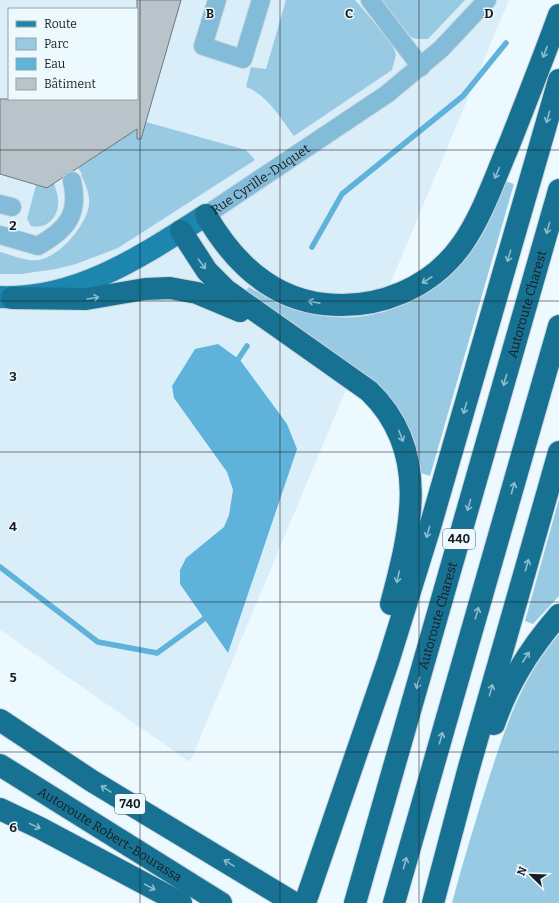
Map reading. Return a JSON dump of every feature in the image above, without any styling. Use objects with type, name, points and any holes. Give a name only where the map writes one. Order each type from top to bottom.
[{"type":"highway","points":[[206,215],[228,249],[247,269],[273,288],[290,296],[320,304],[352,305],[386,299],[418,285],[444,266],[464,243],[472,229],[502,162],[559,15]]},
{"type":"highway","points":[[305,903],[388,662],[451,458],[559,80]]},
{"type":"highway","name":"Autoroute Charest","points":[[357,895],[559,190]]},
{"type":"highway","points":[[181,231],[198,258],[221,286],[238,300],[356,381],[381,402],[398,428],[409,464],[412,482],[409,523],[398,577],[377,659],[361,739]]},
{"type":"highway","points":[[6,297],[86,299],[145,289],[170,288],[209,297],[274,325]]},
{"type":"highway","name":"440","points":[[394,902],[559,326]]},
{"type":"highway","points":[[434,903],[468,771],[559,452]]},
{"type":"highway","points":[[434,903],[504,698],[524,660],[559,615]]},
{"type":"highway","name":"740","points":[[0,720],[92,781],[294,903]]},
{"type":"highway","name":"Autoroute Robert-Bourassa","points":[[0,766],[221,903]]},
{"type":"highway","points":[[0,809],[40,828],[181,903]]},
{"type":"highway","points":[[262,884],[301,903]]},
{"type":"main road","name":"Rue Cyrille-Duquet","points":[[6,297],[52,293],[90,282],[126,263],[206,215]]},
{"type":"street","points":[[217,0],[203,46],[243,59],[261,0]]},
{"type":"street","points":[[370,0],[421,67]]},
{"type":"street","name":"Rue Cyrille-Duquet","points":[[206,215],[387,94],[421,67],[460,30],[487,0]]},
{"type":"street","points":[[0,236],[38,246],[53,238],[70,221],[75,195],[72,181]]},
{"type":"shaded area","points":[[0,0],[509,0],[190,762],[0,630]]},
{"type":"green space","points":[[286,0],[355,0],[392,43],[396,55],[392,70],[294,136],[267,101],[254,90],[246,87],[251,67],[266,69]]},
{"type":"green space","points":[[379,0],[465,0],[428,39],[416,39],[411,37]]},
{"type":"green space","points":[[146,122],[246,150],[255,160],[118,248],[76,264],[56,269],[21,274],[0,274],[0,252],[25,259],[39,260],[55,253],[71,239],[83,222],[89,205],[87,190],[81,175],[82,174],[78,168]]},
{"type":"green space","points":[[505,181],[514,184],[430,476],[421,473],[416,447],[397,408],[243,294],[249,287],[274,301],[299,311],[324,316],[349,318],[373,314],[398,307],[422,295],[450,276],[481,236],[489,221]]},
{"type":"green space","points":[[54,183],[58,195],[58,205],[55,216],[47,224],[37,227],[31,226],[27,219],[36,185],[47,187]]},
{"type":"green space","points":[[559,499],[559,596],[533,624],[525,621]]},
{"type":"green space","points":[[559,634],[559,903],[452,903],[479,809],[516,702],[535,668]]},
{"type":"water","points":[[218,344],[240,360],[287,424],[297,449],[228,653],[180,584],[180,570],[186,558],[224,527],[229,515],[233,490],[227,472],[174,398],[172,386],[195,349]]},
{"type":"building","points":[[137,0],[181,0],[141,139],[137,139],[137,129],[73,171],[66,173],[62,178],[47,188],[0,174],[0,99],[138,100]]},
{"type":"waterway","points":[[312,247],[342,194],[463,96],[506,43]]},
{"type":"waterway","points":[[235,364],[247,346]]},
{"type":"waterway","points":[[0,567],[98,642],[157,653],[204,619],[207,613]]}]
